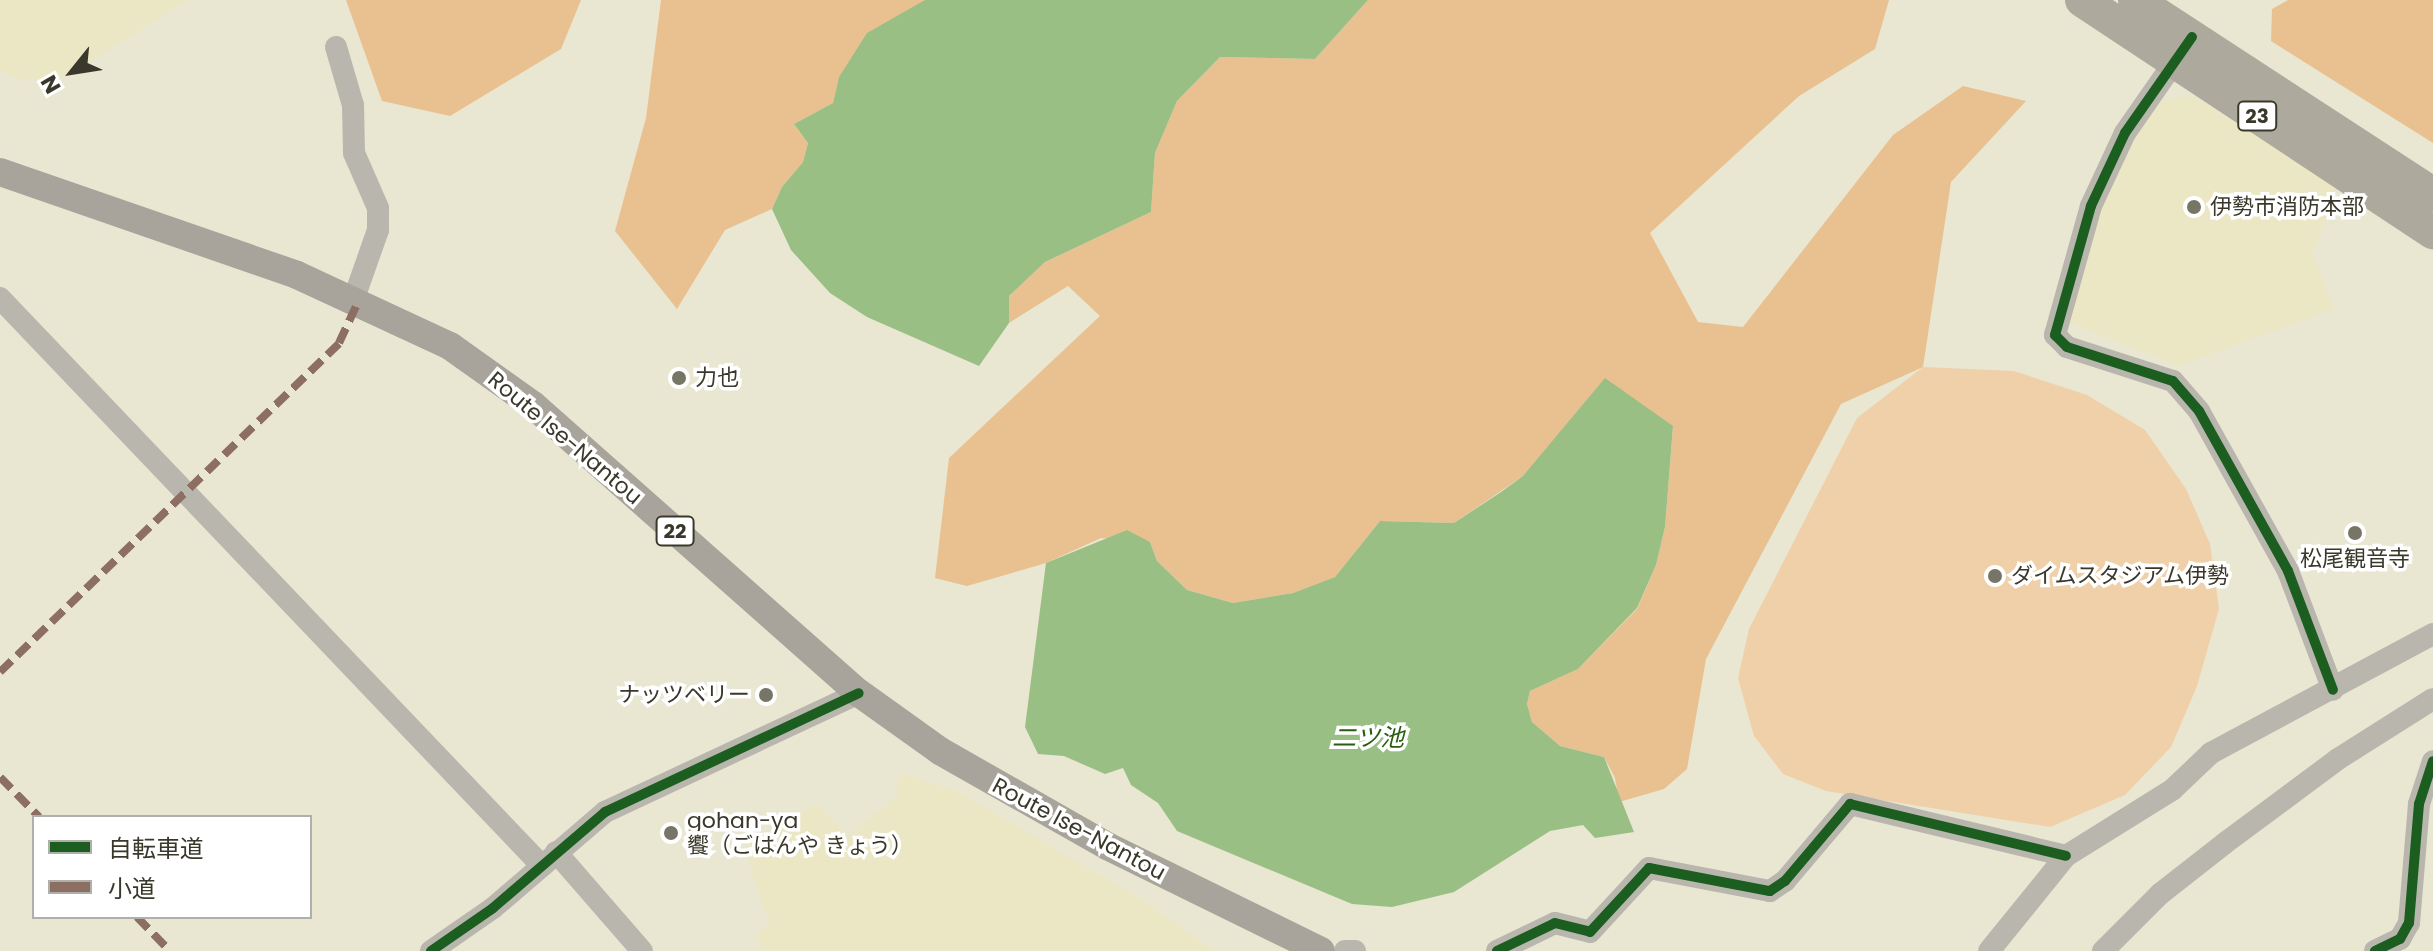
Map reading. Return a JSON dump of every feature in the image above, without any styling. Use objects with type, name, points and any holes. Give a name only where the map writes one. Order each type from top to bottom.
[{"type":"highway","name":"23","points":[[2082,0],[2183,49],[2433,194]]},
{"type":"highway","name":"23","points":[[2135,0],[2183,49],[2433,232]]},
{"type":"main road","name":"Route Ise-Nantou","points":[[0,172],[354,298],[450,346],[533,405],[859,693],[998,788],[1321,951]]},
{"type":"street","points":[[336,47],[353,105],[354,153],[378,208],[378,230],[354,298]]},
{"type":"street","points":[[2183,49],[2125,133],[2091,206],[2055,335],[2067,347],[2173,381],[2199,411],[2288,571],[2333,690]]},
{"type":"street","points":[[0,298],[642,951]]},
{"type":"street","points":[[1989,951],[2066,856],[2172,790],[2211,753],[2433,634]]},
{"type":"street","points":[[431,951],[493,908],[605,812],[859,693]]},
{"type":"street","points":[[2103,951],[2160,894],[2225,843],[2338,759],[2433,699]]},
{"type":"street","points":[[2375,951],[2400,939],[2409,923],[2419,804],[2433,761]]},
{"type":"street","points":[[1497,951],[1555,923],[1590,932],[1649,868],[1770,891],[1785,881],[1850,804],[2066,856]]},
{"type":"street","points":[[1345,951],[1355,951]]},
{"type":"shaded area","points":[[0,0],[187,0],[68,76],[22,81],[0,70]]},
{"type":"shaded area","points":[[346,0],[581,0],[561,49],[450,116],[382,101]]},
{"type":"shaded area","points":[[661,0],[925,0],[839,77],[833,103],[794,124],[808,143],[803,162],[782,187],[772,209],[725,230],[677,309],[615,231],[646,118]]},
{"type":"shaded area","points":[[1368,0],[1889,0],[1875,49],[1799,96],[1650,233],[1698,322],[1743,327],[1893,135],[1963,86],[2026,101],[1951,182],[1923,367],[1841,404],[1706,659],[1687,769],[1664,789],[1619,802],[1615,778],[1604,757],[1560,746],[1532,722],[1527,704],[1530,691],[1578,669],[1637,609],[1656,565],[1665,527],[1673,426],[1568,426],[1523,476],[1454,523],[1380,521],[1335,577],[1293,593],[1233,603],[1187,590],[1157,561],[1150,542],[1101,538],[1046,563],[967,586],[935,578],[949,458],[1100,316],[1068,286],[1009,323],[1009,296],[1045,262],[1151,212],[1155,153],[1177,101],[1220,57],[1315,59]]},
{"type":"shaded area","points":[[2288,0],[2433,0],[2433,143],[2271,41],[2272,9]]},
{"type":"shaded area","points":[[2193,96],[2336,187],[2313,254],[2334,309],[2178,366],[2066,321],[2099,201],[2134,136],[2163,100]]},
{"type":"shaded area","name":"ダイムスタジアム伊勢","points":[[1923,367],[2014,371],[2087,395],[2145,430],[2186,489],[2210,544],[2219,609],[2197,686],[2171,747],[2125,795],[2050,827],[1826,791],[1783,774],[1754,736],[1738,678],[1749,629],[1857,418]]},
{"type":"shaded area","points":[[899,772],[959,792],[1142,900],[1215,951],[764,951],[756,936],[769,924],[744,849],[817,803],[848,836],[896,797]]},
{"type":"water","points":[[925,0],[1368,0],[1315,59],[1220,57],[1177,101],[1155,153],[1151,212],[1045,262],[1009,296],[1009,323],[979,366],[867,317],[830,293],[791,250],[772,209],[782,187],[803,162],[808,143],[794,124],[833,103],[839,77],[867,33]]},
{"type":"water","name":"二ツ池","points":[[1605,378],[1673,426],[1665,527],[1656,565],[1637,608],[1578,669],[1530,691],[1527,704],[1532,722],[1560,746],[1604,757],[1634,832],[1595,838],[1583,825],[1550,831],[1454,892],[1392,907],[1352,904],[1177,831],[1158,803],[1131,785],[1123,768],[1105,774],[1064,756],[1038,754],[1025,727],[1046,563],[1127,530],[1150,542],[1157,561],[1187,590],[1233,603],[1293,593],[1335,577],[1380,521],[1454,523],[1501,492],[1523,476]]},
{"type":"marked path","points":[[0,672],[339,343],[359,300]]},
{"type":"marked path","points":[[0,777],[37,815]]},
{"type":"marked path","points":[[139,919],[170,951]]},
{"type":"cycle path","points":[[2192,37],[2125,133],[2091,206],[2055,335],[2067,347],[2173,381],[2199,411],[2288,571],[2333,690]]},
{"type":"cycle path","points":[[431,951],[493,908],[605,812],[859,693]]},
{"type":"cycle path","points":[[2375,951],[2400,939],[2409,923],[2419,804],[2433,761]]},
{"type":"cycle path","points":[[1497,951],[1555,923],[1590,932],[1649,868],[1770,891],[1785,881],[1850,804],[2066,856]]},
{"type":"place","name":"伊勢市消防本部","points":[[2194,207]]},
{"type":"place","name":"力也","points":[[679,378]]},
{"type":"place","name":"松尾観音寺","points":[[2355,533]]},
{"type":"place","name":"ダイムスタジアム伊勢","points":[[1995,576]]},
{"type":"place","name":"ナッツベリー","points":[[766,695]]},
{"type":"place","name":"gohan-ya 饗（ごはんや きょう）","points":[[671,833]]}]
